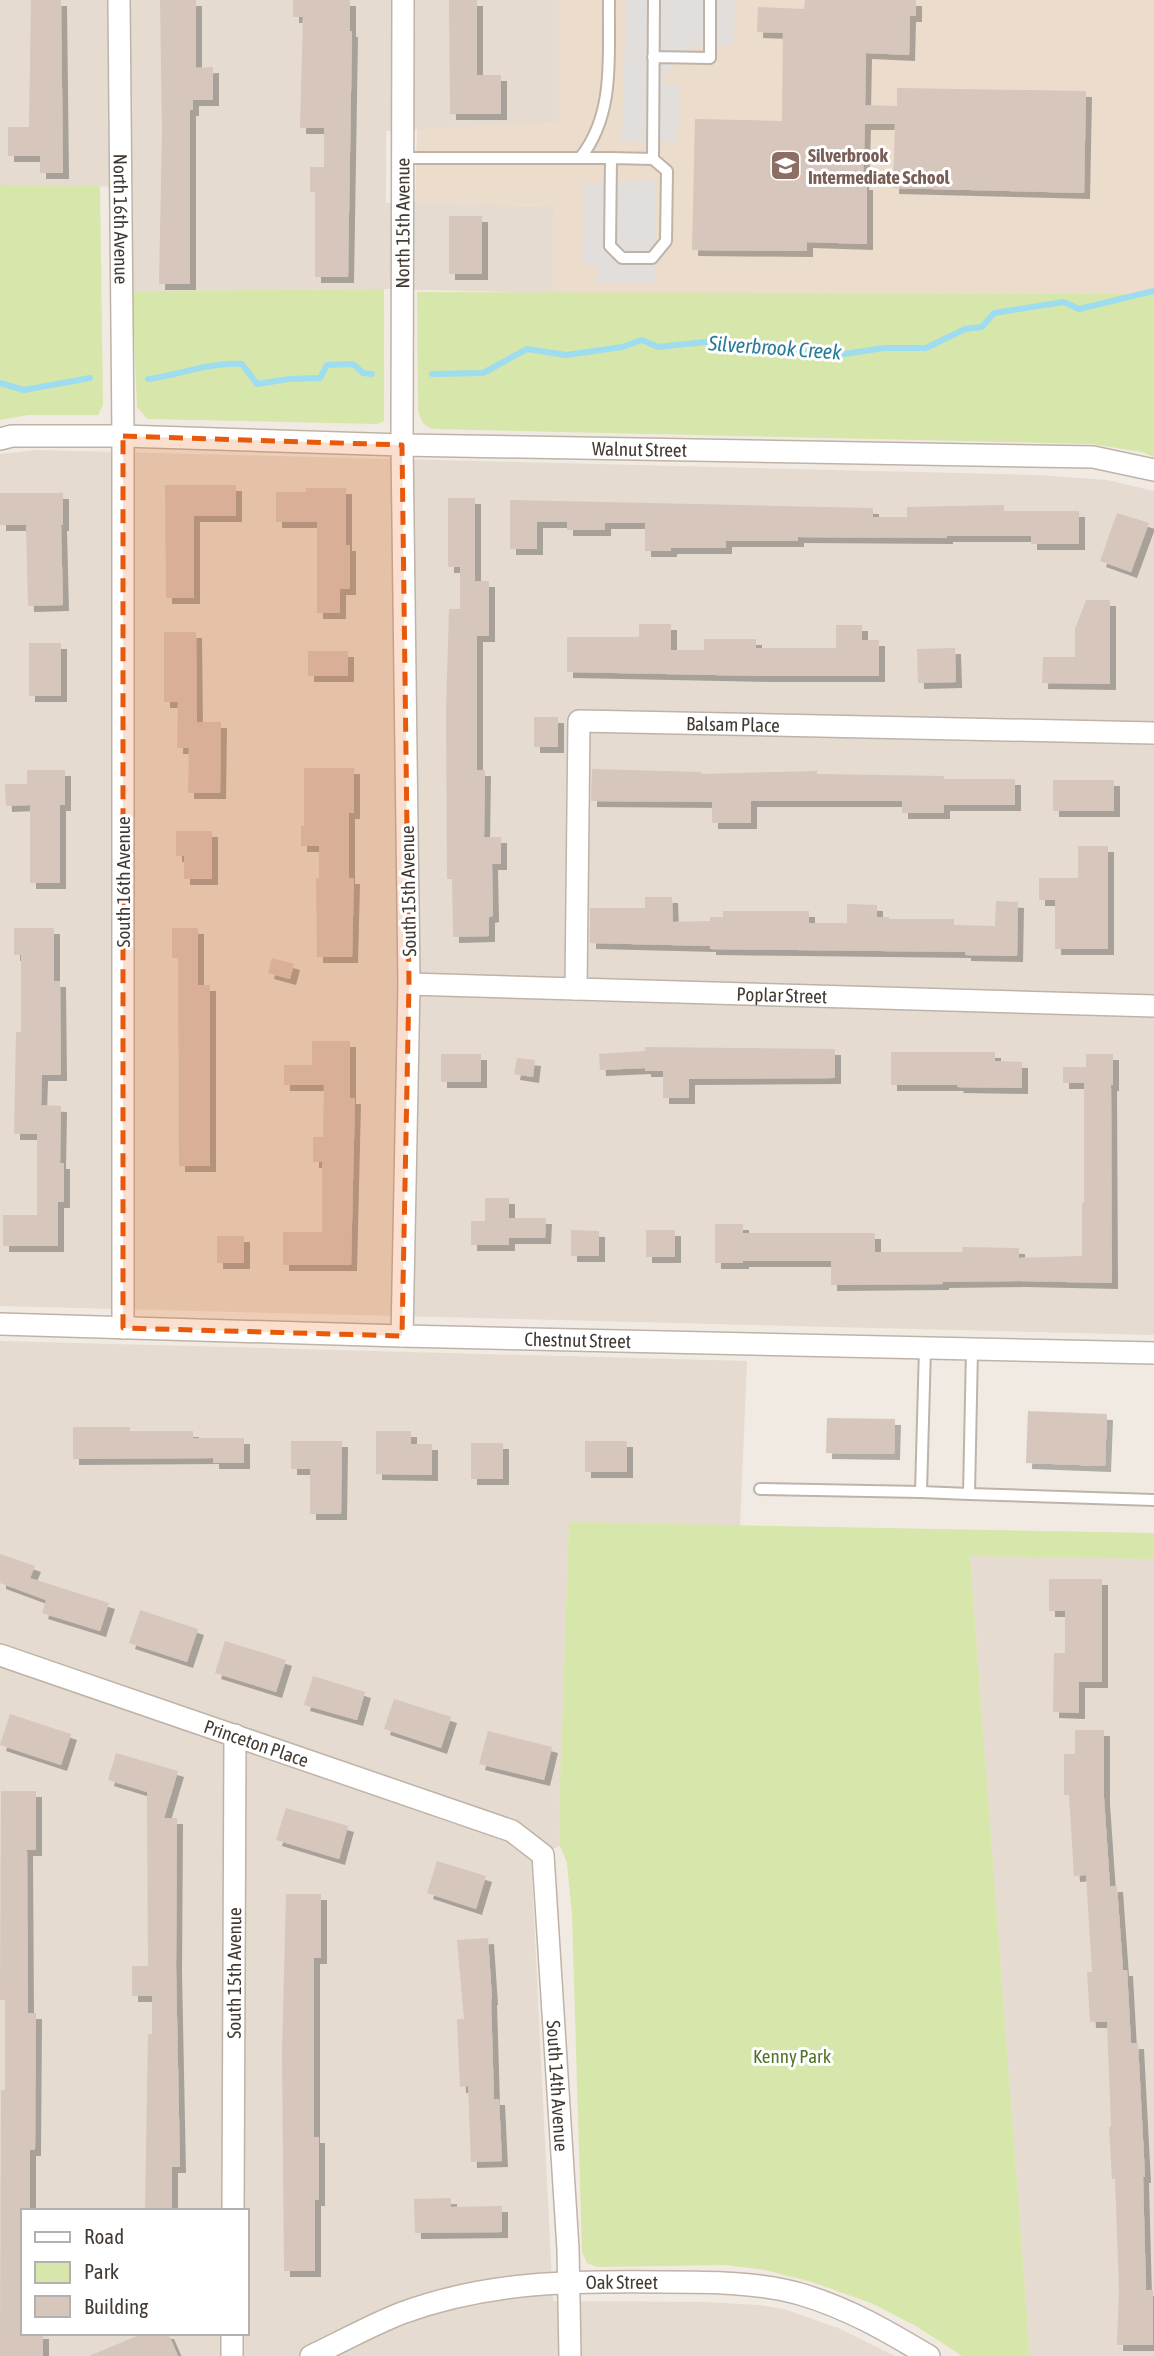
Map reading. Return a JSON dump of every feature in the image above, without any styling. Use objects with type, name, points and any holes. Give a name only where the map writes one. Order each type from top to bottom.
[{"type":"street","name":"North 16th Avenue","points":[[119,0],[123,436]]},
{"type":"street","name":"North 15th Avenue","points":[[402,445],[403,0]]},
{"type":"street","name":"Walnut Street","points":[[0,439],[12,436],[123,436],[402,445],[1093,457],[1154,470]]},
{"type":"street","name":"South 16th Avenue","points":[[123,436],[123,1328]]},
{"type":"street","name":"South 15th Avenue","points":[[402,445],[409,984],[402,1336]]},
{"type":"street","name":"Balsam Place","points":[[576,989],[579,721],[1154,733]]},
{"type":"street","name":"Poplar Street","points":[[409,984],[1154,1006]]},
{"type":"street","name":"Chestnut Street","points":[[0,1324],[1154,1353]]},
{"type":"street","name":"Princeton Place","points":[[0,1655],[512,1831]]},
{"type":"street","name":"South 15th Avenue","points":[[233,2209],[235,1735]]},
{"type":"street","name":"South 14th Avenue","points":[[512,1831],[543,1854],[567,2235],[570,2356]]},
{"type":"street","name":"Oak Street","points":[[311,2356],[402,2313],[482,2290],[568,2282],[702,2282],[751,2285],[798,2294],[840,2307],[872,2321],[929,2356]]},
{"type":"street","points":[[232,2335],[232,2356]]},
{"type":"lane","points":[[580,158],[592,144],[599,129],[607,97],[609,0]]},
{"type":"lane","points":[[653,159],[654,0]]},
{"type":"lane","points":[[653,57],[710,58],[710,0]]},
{"type":"lane","points":[[402,158],[611,158],[653,159],[667,171],[666,241],[652,258],[622,258],[610,246],[611,158]]},
{"type":"lane","points":[[921,1492],[925,1348]]},
{"type":"lane","points":[[969,1494],[972,1349]]},
{"type":"lane","points":[[760,1489],[1154,1500]]},
{"type":"highlighted area","points":[[123,436],[402,445],[409,984],[402,1336],[123,1328]]},
{"type":"shaded area","points":[[0,0],[559,0],[559,123],[386,131],[386,203],[554,206],[553,293],[384,289],[132,291],[133,187],[0,185]]},
{"type":"shaded area","name":"Silverbrook Intermediate School","points":[[559,0],[1154,0],[1154,294],[553,293],[554,206],[415,204],[417,129],[559,123]]},
{"type":"shaded area","points":[[626,0],[735,0],[734,45],[697,45],[663,76],[663,83],[679,83],[678,142],[622,141]]},
{"type":"shaded area","points":[[655,179],[655,283],[597,283],[598,266],[582,264],[584,184]]},
{"type":"shaded area","points":[[36,450],[1037,475],[1107,480],[1154,491],[1154,1335],[0,1306],[0,454]]},
{"type":"shaded area","points":[[0,1341],[747,1361],[740,1526],[569,1523],[560,1846],[531,1858],[553,2301],[760,2305],[784,2309],[838,2328],[895,2356],[0,2356]]},
{"type":"shaded area","points":[[970,1556],[1154,1559],[1154,2356],[1030,2356]]},
{"type":"green space","points":[[0,185],[100,186],[103,405],[98,415],[28,415],[0,420]]},
{"type":"green space","points":[[384,289],[384,421],[377,424],[147,419],[137,407],[132,291]]},
{"type":"green space","points":[[417,292],[1154,294],[1154,457],[1142,452],[1092,444],[433,429],[423,423],[418,411]]},
{"type":"green space","name":"Kenny Park","points":[[569,1522],[1154,1533],[1154,1559],[970,1556],[1030,2356],[962,2356],[916,2326],[871,2303],[812,2282],[765,2270],[726,2265],[597,2267],[587,2263],[582,2252],[572,1915],[567,1863],[560,1846],[559,1815]]},
{"type":"building","points":[[31,0],[61,0],[63,173],[40,173],[40,156],[8,156],[8,127],[29,127]]},
{"type":"building","points":[[160,0],[196,0],[196,68],[213,67],[213,100],[193,100],[193,110],[190,110],[190,284],[159,284],[162,132]]},
{"type":"building","points":[[293,0],[350,0],[352,31],[348,277],[315,277],[315,192],[310,192],[310,167],[324,167],[324,128],[300,128],[303,17],[293,17]]},
{"type":"building","points":[[449,0],[477,0],[477,75],[501,75],[501,114],[450,114]]},
{"type":"building","points":[[805,0],[916,0],[916,16],[910,16],[909,55],[866,53],[865,105],[897,106],[897,88],[1086,91],[1084,193],[893,188],[895,124],[865,124],[863,184],[867,184],[867,244],[807,242],[807,251],[692,250],[695,119],[782,121],[783,33],[757,32],[758,7],[804,9]]},
{"type":"building","points":[[449,216],[482,216],[482,274],[449,274]]},
{"type":"building","points":[[165,485],[236,485],[236,516],[194,516],[194,598],[166,598]]},
{"type":"building","points":[[306,488],[346,488],[346,545],[350,545],[350,589],[340,589],[340,613],[317,613],[317,522],[276,522],[276,492],[306,492]]},
{"type":"building","points":[[0,493],[63,493],[63,605],[28,606],[26,525],[0,525]]},
{"type":"building","points":[[448,498],[475,498],[475,581],[489,581],[489,636],[477,636],[477,770],[485,770],[484,837],[501,837],[501,864],[492,864],[493,916],[489,917],[489,936],[453,937],[452,879],[447,879],[446,708],[449,609],[460,609],[460,567],[448,567]]},
{"type":"building","points":[[510,500],[873,508],[873,517],[907,517],[907,507],[1004,505],[1004,511],[1079,511],[1079,544],[1031,544],[1031,536],[798,537],[798,541],[726,541],[726,548],[645,551],[645,523],[605,523],[605,530],[567,530],[567,522],[537,522],[537,549],[510,549]]},
{"type":"building","points":[[1117,513],[1149,523],[1131,572],[1100,561]]},
{"type":"building","points":[[1086,600],[1110,600],[1110,684],[1042,683],[1043,657],[1075,657],[1075,629]]},
{"type":"building","points":[[639,624],[671,624],[671,650],[704,650],[704,639],[756,639],[756,648],[836,648],[836,625],[862,625],[862,640],[879,640],[879,676],[567,672],[567,637],[639,637]]},
{"type":"building","points":[[164,632],[196,632],[197,722],[221,722],[220,793],[188,793],[189,748],[177,748],[178,702],[164,702]]},
{"type":"building","points":[[29,643],[61,643],[61,696],[29,696]]},
{"type":"building","points":[[955,648],[956,682],[918,683],[917,649]]},
{"type":"building","points":[[308,651],[348,651],[348,676],[308,676]]},
{"type":"building","points":[[534,717],[558,717],[558,747],[534,747]]},
{"type":"building","points":[[304,768],[354,768],[354,813],[349,813],[349,878],[354,878],[352,957],[317,957],[316,878],[319,878],[319,846],[301,846],[301,826],[304,826]]},
{"type":"building","points":[[592,769],[701,774],[817,771],[817,774],[1015,779],[1015,805],[944,805],[944,813],[902,813],[902,801],[751,801],[751,823],[712,823],[712,802],[591,801]]},
{"type":"building","points":[[27,770],[65,770],[65,805],[60,805],[60,883],[30,883],[30,805],[6,806],[5,784],[27,784]]},
{"type":"building","points":[[1053,780],[1114,780],[1114,811],[1053,811]]},
{"type":"building","points":[[176,831],[212,831],[212,879],[184,879],[184,856],[176,856]]},
{"type":"building","points":[[1078,846],[1108,846],[1108,949],[1055,949],[1055,900],[1039,900],[1039,878],[1078,878]]},
{"type":"building","points":[[645,897],[672,897],[673,922],[710,921],[710,917],[723,917],[723,911],[809,911],[809,923],[847,923],[847,904],[877,905],[877,917],[889,919],[954,919],[954,925],[995,926],[996,901],[1018,902],[1017,956],[965,955],[965,952],[710,949],[710,946],[590,943],[590,908],[645,908]]},
{"type":"building","points":[[14,928],[54,928],[54,981],[60,981],[61,1075],[42,1075],[41,1105],[61,1106],[60,1163],[64,1163],[64,1202],[58,1202],[58,1246],[3,1246],[3,1215],[37,1215],[37,1134],[14,1134],[16,1032],[21,1032],[21,955],[14,955]]},
{"type":"building","points":[[172,928],[198,928],[198,985],[210,985],[210,1166],[179,1166],[178,958],[172,958]]},
{"type":"building","points":[[272,958],[294,964],[290,979],[268,973]]},
{"type":"building","points":[[312,1041],[350,1041],[350,1098],[355,1098],[351,1265],[283,1265],[283,1232],[322,1232],[322,1162],[313,1162],[313,1137],[323,1137],[324,1085],[284,1085],[284,1065],[312,1065]]},
{"type":"building","points":[[645,1047],[835,1049],[835,1078],[689,1079],[689,1098],[663,1098],[663,1071],[645,1071],[645,1068],[600,1070],[599,1054],[645,1051]]},
{"type":"building","points":[[891,1052],[995,1052],[995,1061],[1022,1062],[1022,1088],[891,1085]]},
{"type":"building","points":[[441,1054],[481,1054],[481,1082],[441,1082]]},
{"type":"building","points":[[1086,1054],[1113,1054],[1112,1283],[1019,1281],[831,1285],[831,1261],[715,1263],[715,1224],[743,1224],[743,1233],[875,1233],[875,1252],[962,1252],[963,1247],[1019,1248],[1019,1258],[1082,1256],[1084,1083],[1063,1083],[1063,1067],[1086,1067]]},
{"type":"building","points":[[517,1058],[535,1060],[533,1077],[514,1074]]},
{"type":"building","points":[[485,1198],[509,1198],[509,1218],[546,1218],[545,1238],[509,1238],[509,1245],[471,1245],[471,1221],[485,1221]]},
{"type":"building","points":[[571,1230],[599,1231],[599,1256],[571,1256]]},
{"type":"building","points":[[646,1230],[675,1230],[675,1257],[646,1257]]},
{"type":"building","points":[[217,1236],[244,1236],[244,1263],[217,1263]]},
{"type":"building","points":[[1028,1411],[1107,1414],[1105,1466],[1026,1463]]},
{"type":"building","points":[[827,1418],[895,1419],[894,1454],[826,1453]]},
{"type":"building","points":[[73,1427],[193,1431],[193,1438],[244,1438],[244,1463],[213,1463],[213,1458],[73,1459]]},
{"type":"building","points":[[376,1431],[411,1431],[411,1444],[432,1444],[432,1475],[376,1474]]},
{"type":"building","points":[[291,1441],[342,1441],[341,1514],[310,1514],[310,1469],[291,1469]]},
{"type":"building","points":[[585,1441],[627,1441],[627,1472],[585,1472]]},
{"type":"building","points":[[471,1443],[503,1443],[503,1479],[471,1479]]},
{"type":"building","points":[[0,1554],[35,1566],[30,1578],[109,1603],[100,1631],[42,1613],[46,1600],[0,1583]]},
{"type":"building","points":[[1049,1579],[1102,1579],[1102,1682],[1079,1682],[1079,1713],[1053,1712],[1054,1653],[1065,1653],[1065,1611],[1049,1611]]},
{"type":"building","points":[[140,1610],[198,1629],[187,1662],[129,1643]]},
{"type":"building","points":[[225,1641],[286,1660],[276,1692],[215,1673]]},
{"type":"building","points":[[313,1676],[365,1692],[357,1720],[304,1705]]},
{"type":"building","points":[[394,1699],[451,1717],[441,1748],[384,1729]]},
{"type":"building","points":[[10,1714],[71,1734],[61,1765],[0,1745]]},
{"type":"building","points":[[1075,1730],[1104,1730],[1104,1798],[1110,1886],[1117,1886],[1123,1970],[1127,1970],[1131,2043],[1138,2043],[1145,2177],[1146,2290],[1153,2290],[1153,2345],[1117,2345],[1119,2290],[1115,2179],[1112,2179],[1109,2127],[1107,2022],[1090,2022],[1087,1972],[1092,1972],[1086,1875],[1074,1876],[1069,1795],[1064,1795],[1064,1754],[1075,1754]]},
{"type":"building","points":[[488,1731],[552,1747],[544,1780],[479,1764]]},
{"type":"building","points":[[116,1753],[178,1771],[164,1818],[177,1818],[176,1966],[180,2167],[172,2167],[172,2209],[145,2209],[148,2034],[152,2034],[152,1996],[132,1996],[132,1966],[148,1966],[147,1792],[108,1780]]},
{"type":"building","points":[[1,1791],[36,1791],[36,1850],[27,1850],[28,2013],[36,2013],[35,2150],[30,2150],[30,2209],[21,2209],[21,2335],[43,2335],[43,2356],[0,2356],[1,2090],[5,2090],[5,2000],[0,2000]]},
{"type":"building","points":[[286,1808],[348,1826],[339,1859],[276,1840]]},
{"type":"building","points":[[437,1861],[486,1876],[476,1909],[427,1893]]},
{"type":"building","points":[[286,1894],[321,1894],[321,1958],[314,1958],[314,2137],[319,2137],[319,2200],[315,2200],[315,2271],[284,2271],[282,2053]]},
{"type":"building","points":[[488,1938],[494,2099],[499,2099],[502,2161],[471,2162],[468,2086],[460,2087],[457,2019],[464,2019],[457,1940]]},
{"type":"building","points":[[451,2198],[451,2207],[502,2206],[502,2232],[415,2233],[414,2199]]},
{"type":"building","points":[[139,2335],[169,2335],[178,2356],[89,2356]]},
{"type":"waterway","name":"Silverbrook Creek","points":[[432,374],[483,373],[527,349],[566,355],[622,347],[642,340],[658,347],[715,341],[830,356],[884,348],[926,348],[965,329],[982,327],[994,313],[1064,302],[1079,309],[1154,291]]},
{"type":"waterway","name":"Silverbrook Creek","points":[[148,379],[230,364],[242,364],[257,384],[320,378],[327,365],[353,364],[363,373],[372,374]]},
{"type":"waterway","name":"Silverbrook Creek","points":[[0,383],[24,390],[90,378]]},
{"type":"place","name":"Silverbrook Intermediate School","points":[[785,166]]}]
